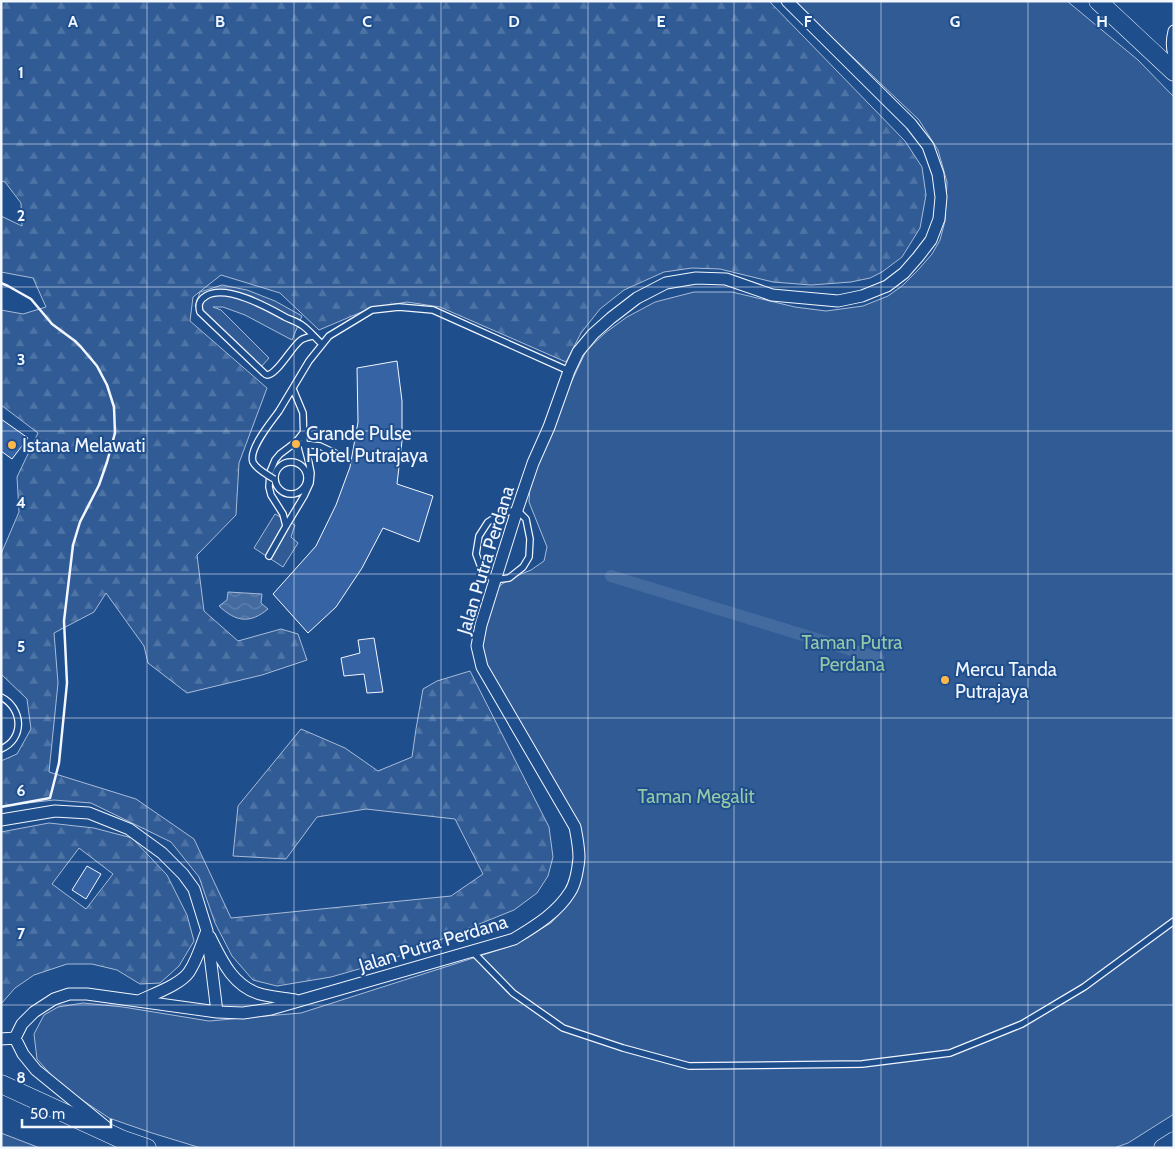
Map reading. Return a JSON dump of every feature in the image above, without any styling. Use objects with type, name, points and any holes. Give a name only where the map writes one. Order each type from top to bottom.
[{"type":"main road","points":[[1098,1],[1174,72]]},
{"type":"main road","points":[[1,1084],[121,1139],[147,1148]]},
{"type":"main road","points":[[1163,1148],[1174,1141]]},
{"type":"street","name":"Jalan Putra Perdana","points":[[15,1038],[22,1024],[34,1012],[54,998],[69,994],[87,994],[217,1012],[271,1009],[514,938],[534,927],[553,912],[571,891],[579,858],[575,827],[482,667],[477,646],[480,625],[533,463],[578,352],[593,334],[637,298],[666,283],[696,278],[726,279],[772,295],[838,301],[862,296],[888,286],[904,273],[930,240],[939,219],[941,197],[938,174],[928,146],[912,124],[787,1]]},
{"type":"street","points":[[1174,31],[1172,38],[1174,55]]},
{"type":"street","points":[[1,820],[55,811],[90,813],[129,829],[162,853],[183,874],[194,889],[207,931],[217,1012]]},
{"type":"street","points":[[207,931],[228,970],[242,985],[260,994],[300,1001]]},
{"type":"street","points":[[137,1001],[170,987],[188,973],[207,931]]},
{"type":"street","points":[[1,1039],[15,1038],[23,1054],[36,1070],[121,1139]]},
{"type":"lane","points":[[313,336],[301,340],[271,374],[267,375],[200,312],[198,305],[201,299],[208,295],[220,293],[235,295],[274,311],[303,326],[322,344]]},
{"type":"lane","points":[[274,479],[276,470],[281,464],[290,461],[298,463],[304,468],[307,477],[305,485],[300,492],[292,494],[283,492],[277,487],[274,479],[253,464],[252,459],[256,444],[280,411],[309,361],[322,344],[329,336],[372,310],[399,307],[433,310],[569,371]]},
{"type":"lane","points":[[269,556],[310,483],[310,463],[304,444],[303,413],[293,389]]},
{"type":"lane","points":[[286,526],[283,514],[271,495],[269,487],[270,472],[274,460],[296,442],[303,433]]},
{"type":"lane","points":[[296,442],[320,446],[336,453]]},
{"type":"lane","points":[[517,510],[526,519],[530,539],[529,557],[523,567],[509,578],[494,580],[482,570],[476,554],[479,536],[488,522],[502,513],[517,510]]},
{"type":"lane","points":[[1,697],[15,710],[19,723],[16,736],[12,742],[7,747],[1,749]]},
{"type":"lane","points":[[472,951],[513,993],[563,1028],[623,1048],[689,1066],[862,1064],[950,1053],[1022,1024],[1084,987],[1174,921]]},
{"type":"green space","points":[[1,1],[769,1],[905,141],[922,167],[926,195],[920,228],[902,257],[882,272],[870,278],[851,282],[811,285],[773,282],[720,269],[692,268],[664,272],[624,290],[600,309],[581,333],[566,362],[440,307],[407,302],[371,308],[319,330],[280,293],[221,275],[193,297],[190,321],[267,388],[239,463],[236,515],[197,555],[204,611],[238,641],[281,629],[298,634],[307,660],[262,675],[187,693],[148,663],[144,646],[106,593],[94,612],[54,633],[58,683],[49,772],[136,799],[194,839],[231,918],[451,896],[483,874],[455,819],[366,809],[317,817],[286,859],[233,856],[238,806],[301,729],[345,748],[378,771],[412,757],[423,689],[437,681],[470,671],[549,827],[553,857],[548,876],[537,893],[514,910],[387,961],[331,977],[277,986],[253,980],[232,956],[215,923],[199,877],[171,842],[91,803],[54,800],[1,806],[1,761],[17,754],[31,729],[27,699],[1,674],[1,554],[19,512],[17,477],[38,433],[1,405],[1,310],[23,314],[46,307],[33,278],[1,272],[1,216],[22,226],[21,203],[5,182],[1,181]]},
{"type":"green space","points":[[49,823],[94,828],[132,838],[167,875],[187,915],[194,941],[179,966],[160,983],[140,984],[117,970],[92,964],[67,964],[34,975],[15,988],[1,1004],[1,832]],"holes":[[[79,848],[113,874],[86,909],[52,884]]]},
{"type":"shaded area","name":"Taman Putra Perdana","points":[[794,1],[1067,1],[1138,60],[1174,97],[1174,1114],[1128,1143],[1114,1148],[201,1148],[109,1118],[60,1085],[37,1059],[34,1034],[44,1015],[58,1007],[83,1003],[123,1007],[209,1021],[301,1013],[511,946],[551,923],[568,904],[581,839],[483,659],[482,642],[493,594],[502,584],[531,570],[544,561],[547,547],[529,502],[530,484],[559,408],[586,351],[605,333],[627,317],[655,302],[694,292],[732,292],[795,307],[826,311],[863,306],[888,296],[902,286],[918,270],[932,254],[940,240],[945,221],[947,182],[938,150],[919,120]]},
{"type":"shaded area","points":[[222,285],[247,290],[275,301],[302,316],[292,340],[245,315],[223,307],[213,307],[221,310],[269,358],[261,367],[195,306],[200,292]]},
{"type":"shaded area","points":[[275,514],[295,525],[291,537],[298,543],[283,567],[254,548]]},
{"type":"shaded area","points":[[1,1133],[40,1148],[1,1148]]},
{"type":"water","points":[[228,592],[262,594],[261,603],[268,609],[249,619],[237,618],[219,606],[227,600]]},
{"type":"building","points":[[397,361],[402,401],[402,441],[397,484],[433,496],[419,542],[383,528],[362,568],[336,607],[308,633],[273,594],[316,546],[336,505],[350,467],[358,422],[357,368]]},
{"type":"building","name":"Istana Melawati","points":[[1,419],[28,438],[12,459],[1,451]]},
{"type":"building","points":[[374,638],[383,692],[367,693],[364,674],[344,676],[341,658],[360,653],[358,640]]},
{"type":"building","points":[[87,866],[101,874],[86,899],[72,890]]},
{"type":"waterway","points":[[611,576],[878,658]]},
{"type":"wall","points":[[1,283],[31,299],[52,324],[75,341],[97,366],[107,385],[114,407],[115,433],[99,485],[80,522],[73,545],[64,621],[67,683],[59,763],[50,798],[1,807]]},
{"type":"place","name":"Grande Pulse Hotel Putrajaya","points":[[296,444]]},
{"type":"place","name":"Istana Melawati","points":[[12,445]]},
{"type":"place","name":"Mercu Tanda Putrajaya","points":[[945,680]]},
{"type":"park label","name":"Taman Megalit","points":[[696,796]]}]
